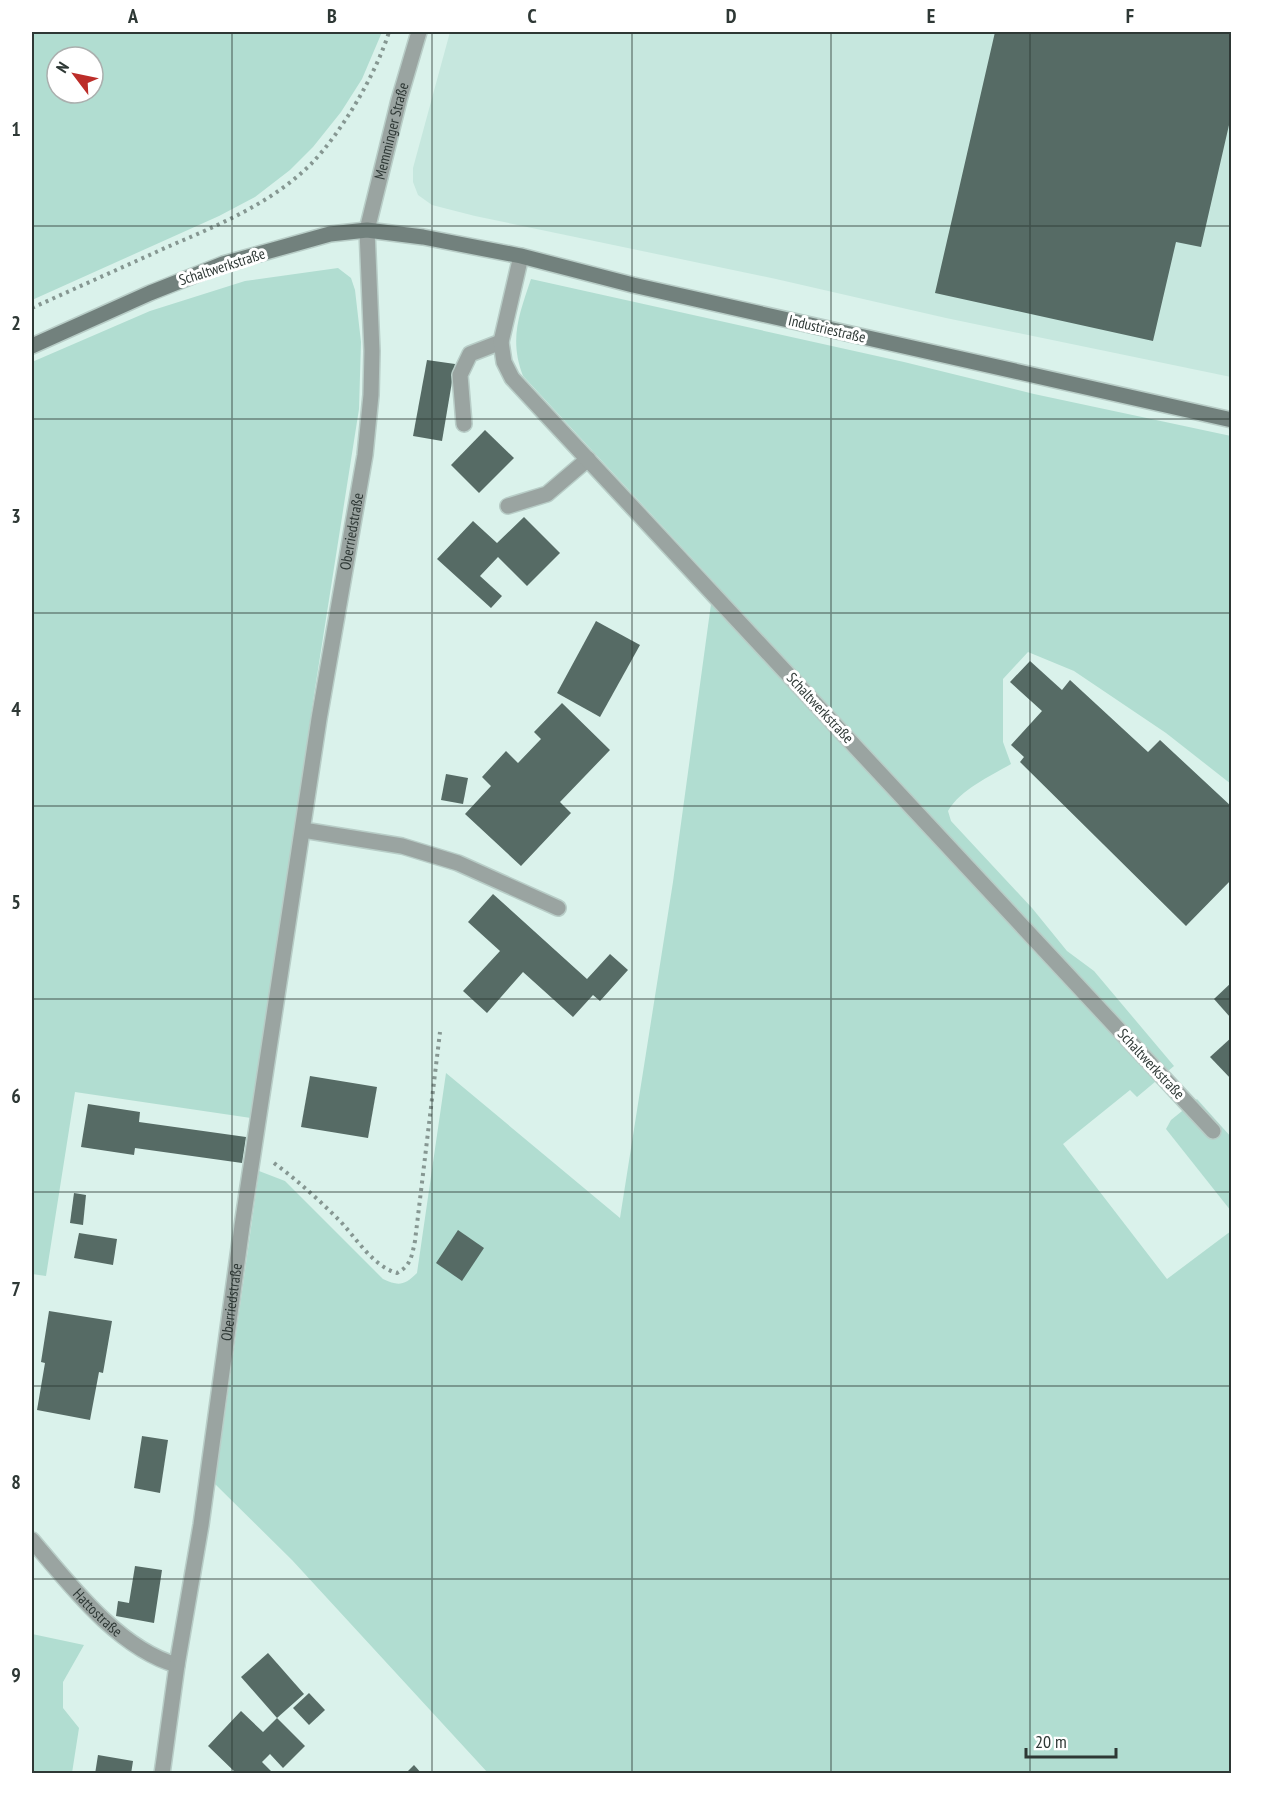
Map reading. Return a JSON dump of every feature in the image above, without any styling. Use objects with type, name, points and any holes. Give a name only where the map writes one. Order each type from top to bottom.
[{"type":"street","name":"Memminger Straße","points":[[367,230],[416,32]]},
{"type":"street","name":"Schaltwerkstraße","points":[[32,346],[150,293],[223,264],[330,234],[367,230],[423,237]]},
{"type":"street","name":"Oberriedstraße","points":[[162,1773],[177,1665],[201,1525],[254,1149],[321,708],[365,455],[371,395],[372,351],[367,230]]},
{"type":"street","name":"Industriestraße","points":[[423,237],[521,256],[633,285],[1232,420]]},
{"type":"street","name":"Schaltwerkstraße","points":[[521,256],[501,342],[504,362],[512,378],[1213,1131]]},
{"type":"street","points":[[464,424],[460,375],[470,354],[501,342]]},
{"type":"street","points":[[508,506],[548,494],[588,459]]},
{"type":"street","points":[[303,830],[402,846],[458,863],[558,908]]},
{"type":"street","name":"Hattostraße","points":[[32,1540],[98,1614],[120,1635],[156,1658],[177,1665]]},
{"type":"path","points":[[32,308],[232,218],[290,182],[310,165],[336,135],[356,102],[385,45],[389,32]]},
{"type":"path","points":[[254,1149],[290,1175],[323,1205],[378,1263],[397,1273],[404,1270],[410,1262],[415,1241],[440,1032]]},
{"type":"shaded area","points":[[32,32],[382,32],[362,79],[341,112],[313,147],[290,170],[255,197],[219,216],[32,300]]},
{"type":"shaded area","points":[[450,32],[1231,32],[1231,377],[946,318],[432,205],[418,195],[413,182],[413,168]]},
{"type":"shaded area","points":[[338,268],[351,278],[355,290],[361,342],[359,409],[251,1118],[75,1092],[46,1276],[32,1274],[32,362],[150,311],[245,281]]},
{"type":"shaded area","points":[[531,279],[904,362],[1034,394],[1231,436],[1231,784],[1166,733],[1074,671],[1028,652],[1003,679],[1003,742],[1011,764],[968,790],[948,811],[951,821],[1032,908],[1067,951],[1094,971],[1174,1066],[1137,1097],[1130,1090],[1063,1144],[1167,1279],[1231,1231],[1231,1773],[488,1773],[292,1560],[215,1484],[259,1171],[285,1181],[383,1279],[401,1284],[417,1273],[446,1073],[620,1218],[673,882],[714,582],[523,376],[516,339],[517,327]]},
{"type":"shaded area","points":[[1197,1099],[1231,1137],[1231,1211],[1166,1129],[1171,1120]]},
{"type":"shaded area","points":[[32,1634],[84,1645],[63,1682],[63,1708],[79,1728],[72,1773],[32,1773]]},
{"type":"building","points":[[995,32],[1232,32],[1232,112],[1201,247],[1176,242],[1153,341],[935,293]]},
{"type":"building","points":[[427,360],[455,364],[442,441],[413,436]]},
{"type":"building","points":[[485,430],[514,458],[479,493],[451,465]]},
{"type":"building","points":[[524,517],[560,553],[527,586],[498,557],[480,576],[502,596],[491,608],[437,559],[473,521],[497,543]]},
{"type":"building","points":[[596,621],[640,645],[600,717],[557,693]]},
{"type":"building","points":[[1030,661],[1062,690],[1070,680],[1148,752],[1160,740],[1232,807],[1232,879],[1186,926],[1020,762],[1024,757],[1011,745],[1042,711],[1010,682]]},
{"type":"building","points":[[562,703],[610,750],[560,802],[571,813],[521,866],[465,814],[491,786],[482,777],[506,751],[518,763],[541,739],[534,732]]},
{"type":"building","points":[[446,774],[468,778],[463,804],[441,800]]},
{"type":"building","points":[[493,894],[587,979],[610,954],[628,970],[600,1001],[593,995],[573,1017],[523,972],[487,1013],[463,991],[500,951],[468,922]]},
{"type":"building","points":[[1232,982],[1232,1015],[1230,1017],[1214,999]]},
{"type":"building","points":[[1232,1037],[1232,1080],[1210,1057]]},
{"type":"building","points":[[310,1076],[377,1087],[368,1138],[301,1127]]},
{"type":"building","points":[[88,1104],[140,1112],[139,1122],[246,1137],[242,1163],[135,1148],[134,1155],[81,1147]]},
{"type":"building","points":[[74,1193],[86,1195],[83,1225],[70,1223]]},
{"type":"building","points":[[458,1230],[484,1248],[462,1281],[436,1263]]},
{"type":"building","points":[[79,1233],[117,1239],[113,1265],[74,1258]]},
{"type":"building","points":[[49,1311],[112,1321],[103,1373],[99,1372],[90,1420],[37,1410],[45,1363],[41,1362]]},
{"type":"building","points":[[142,1436],[168,1440],[160,1493],[134,1488]]},
{"type":"building","points":[[135,1566],[162,1570],[154,1623],[116,1616],[118,1601],[129,1603]]},
{"type":"building","points":[[268,1653],[304,1694],[277,1718],[241,1677]]},
{"type":"building","points":[[309,1693],[325,1710],[309,1725],[293,1708]]},
{"type":"building","points":[[241,1711],[263,1732],[277,1718],[305,1746],[283,1768],[270,1754],[262,1762],[274,1774],[237,1774],[208,1746]]},
{"type":"building","points":[[98,1755],[133,1761],[131,1774],[95,1774]]},
{"type":"building","points":[[414,1765],[422,1774],[405,1774]]}]
